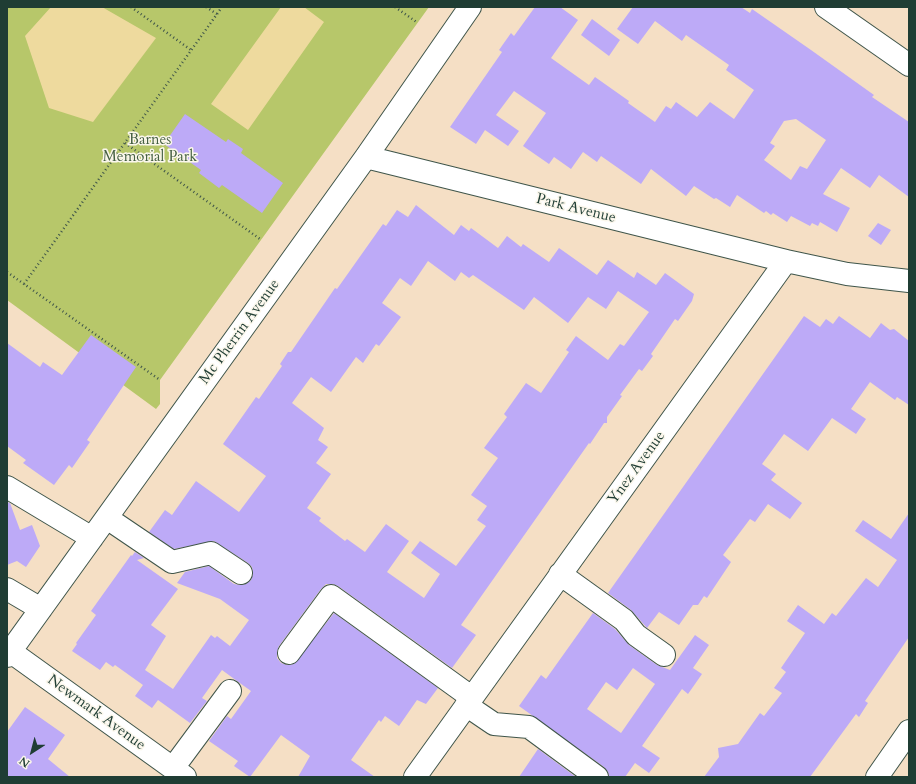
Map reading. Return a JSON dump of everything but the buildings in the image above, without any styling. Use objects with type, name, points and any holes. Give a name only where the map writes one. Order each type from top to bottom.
[{"type":"street","name":"Mc Pherrin Avenue","points":[[8,652],[107,518],[366,157],[470,7]]},
{"type":"street","points":[[826,7],[909,65]]},
{"type":"street","name":"Park Avenue","points":[[366,157],[786,261]]},
{"type":"street","points":[[786,261],[847,274],[909,281]]},
{"type":"street","name":"Ynez Avenue","points":[[415,777],[786,261]]},
{"type":"street","points":[[7,487],[92,538]]},
{"type":"street","points":[[107,518],[172,562],[211,553],[241,573]]},
{"type":"street","points":[[560,574],[624,620],[636,635],[664,655]]},
{"type":"street","points":[[7,589],[41,609]]},
{"type":"street","points":[[289,653],[331,596],[469,701],[494,724],[529,727],[597,777]]},
{"type":"street","name":"Newmark Avenue","points":[[8,652],[179,773]]},
{"type":"street","points":[[179,773],[230,691]]},
{"type":"street","points":[[877,777],[909,731]]},
{"type":"path","points":[[131,7],[191,50]]},
{"type":"path","points":[[206,7],[217,14]]},
{"type":"path","points":[[24,284],[222,7]]},
{"type":"path","points":[[395,7],[418,23]]},
{"type":"path","points":[[125,143],[260,239]]},
{"type":"path","points":[[7,272],[160,380]]},
{"type":"green space","name":"Barnes Memorial Park","points":[[7,7],[429,7],[160,380],[160,404],[156,409],[7,300]]},
{"type":"sand","points":[[51,7],[102,7],[156,38],[93,122],[49,108],[25,36]]},
{"type":"sand","points":[[281,7],[304,7],[324,22],[248,130],[211,104]]}]
